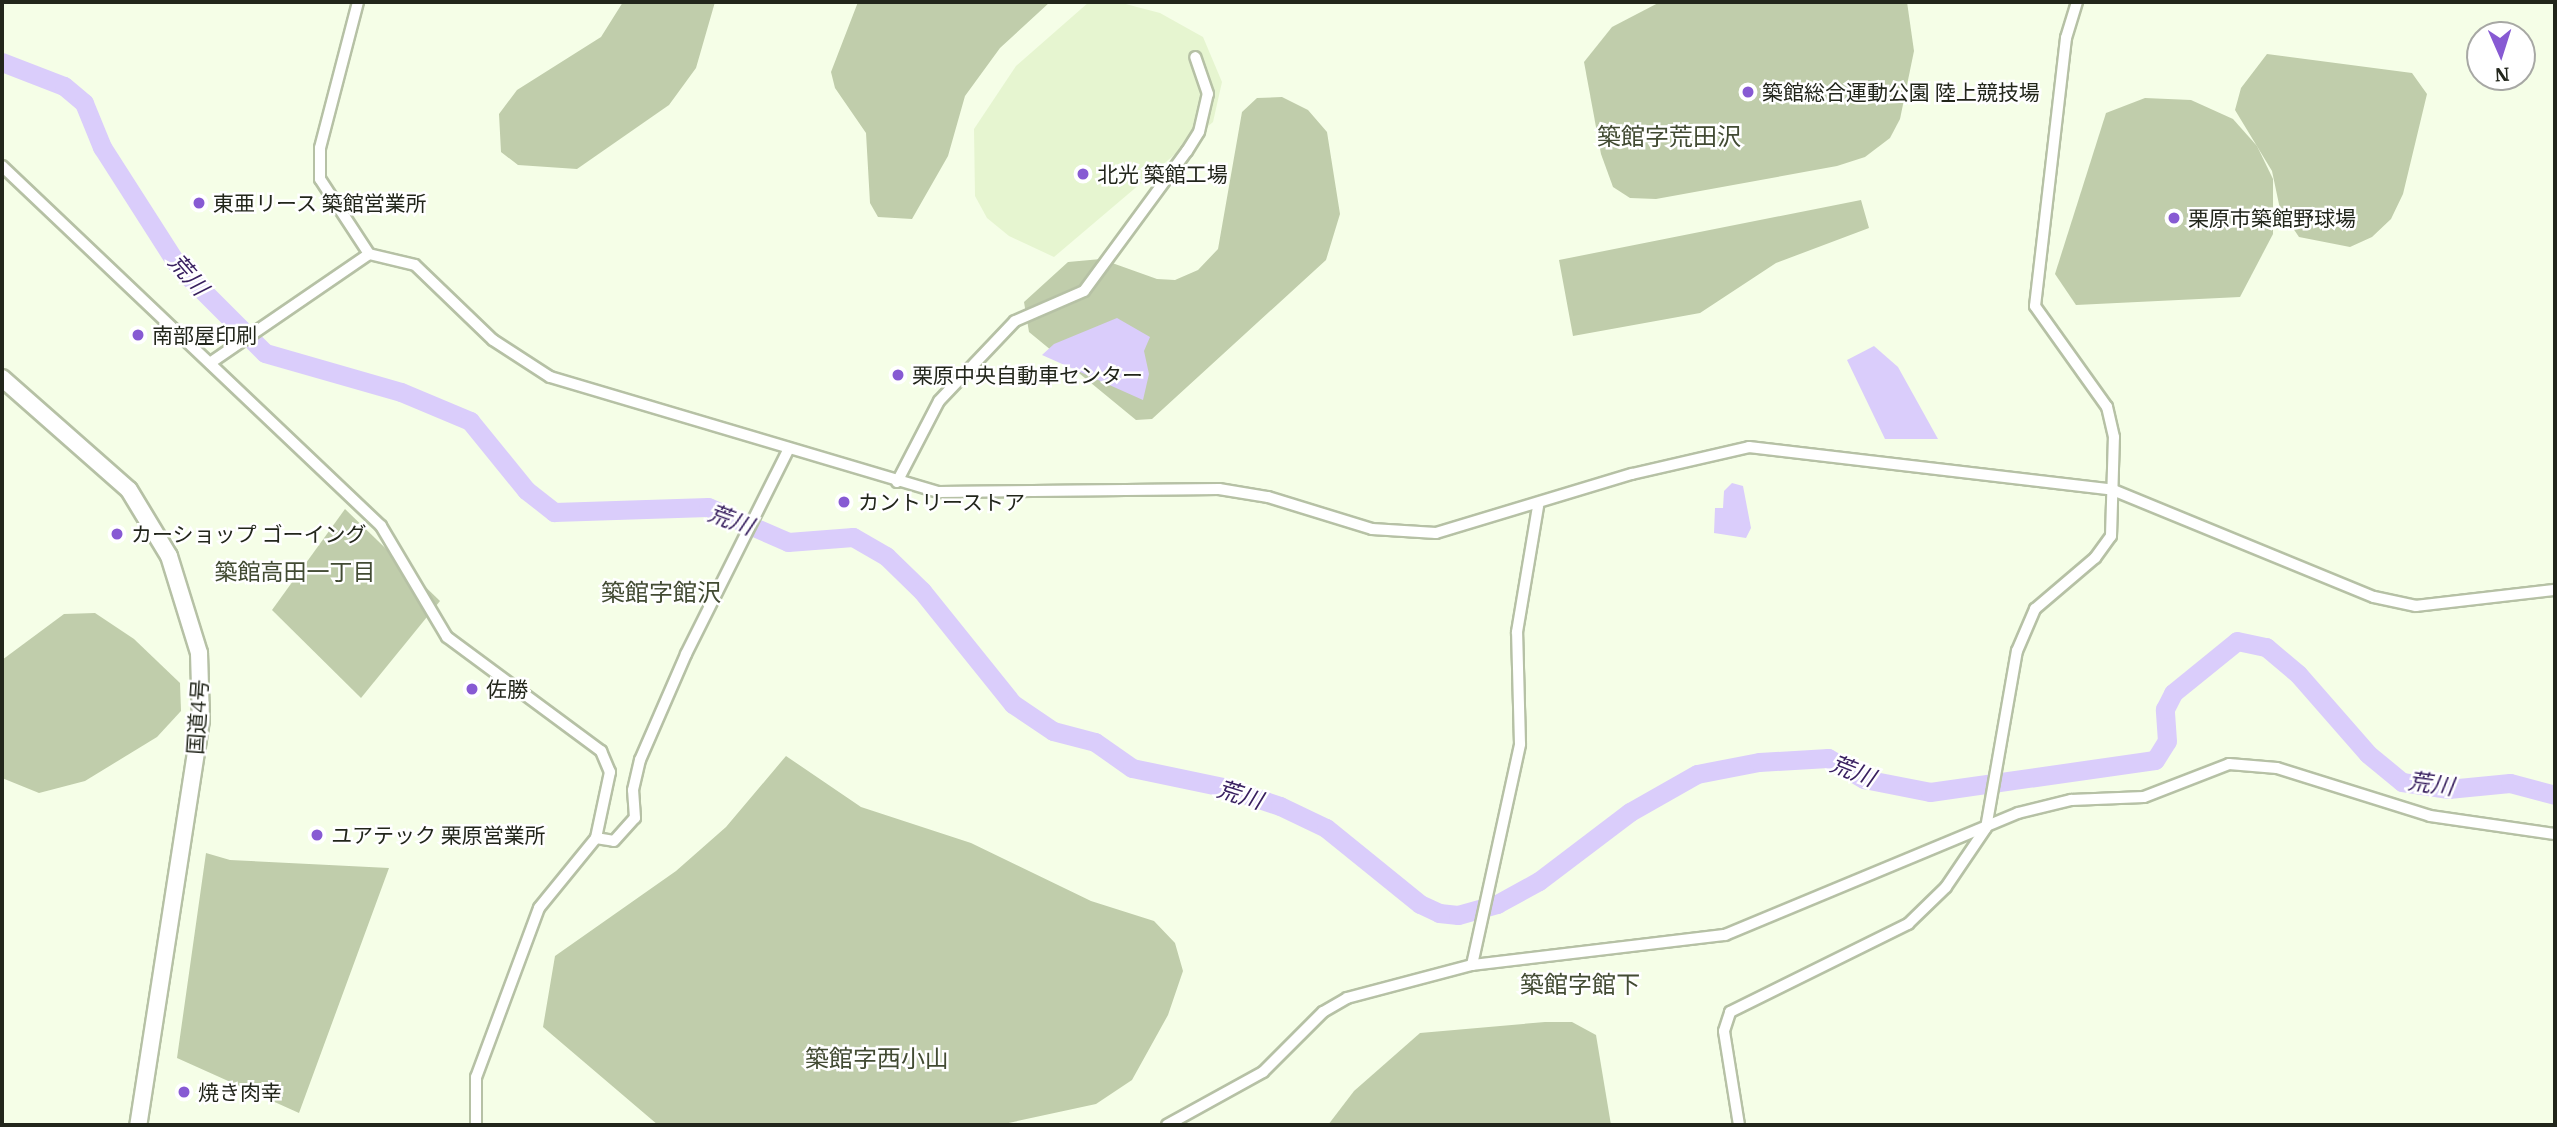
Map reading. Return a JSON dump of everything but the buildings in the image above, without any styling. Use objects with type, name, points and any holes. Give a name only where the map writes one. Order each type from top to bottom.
[{"type":"highway","name":"国道4号","points":[[2,378],[129,490],[169,556],[199,653],[201,720],[138,1125]]},
{"type":"street","points":[[358,2],[320,148],[320,179],[369,254],[415,265],[494,340],[550,377],[897,482],[965,495],[1219,489],[1405,534],[1436,533],[1538,506],[1632,474],[1749,446],[2113,490],[2374,597],[2445,606],[2555,590]]},
{"type":"street","points":[[1739,1125],[1724,1031],[1730,1012],[1908,923],[1946,887],[1986,828],[2017,651],[2035,609],[2095,558],[2110,536],[2114,437],[2107,407],[2035,306],[2066,38],[2077,2]]},
{"type":"street","points":[[897,482],[939,401],[1015,321],[1084,290],[1187,151],[1199,132],[1208,94],[1195,57]]},
{"type":"street","points":[[2,166],[381,526],[447,637],[601,751],[610,772],[596,838],[539,908],[475,1077],[476,1125]]},
{"type":"street","points":[[210,363],[260,326],[369,254]]},
{"type":"street","points":[[596,838],[614,841],[635,818],[633,790],[640,760],[742,541],[789,448]]},
{"type":"street","points":[[1472,965],[1485,916],[1520,744],[1517,632],[1538,506]]},
{"type":"street","points":[[1167,1125],[1263,1072],[1323,1012],[1347,998],[1472,965],[1725,934],[2046,804],[2144,797],[2208,769],[2253,764],[2430,816],[2555,834]]},
{"type":"shaded area","points":[[623,2],[715,2],[696,68],[669,105],[577,169],[518,165],[501,152],[499,114],[517,90],[601,37]]},
{"type":"shaded area","points":[[858,2],[1050,2],[1000,48],[965,96],[948,156],[912,219],[878,217],[870,203],[866,133],[835,88],[831,72]]},
{"type":"shaded area","name":"北光 築館工場","points":[[1089,2],[1118,2],[1160,13],[1203,37],[1222,82],[1213,122],[1054,257],[1009,236],[987,218],[975,196],[974,129],[1016,66]]},
{"type":"shaded area","name":"築館総合運動公園 陸上競技場","points":[[1660,2],[1907,2],[1914,51],[1900,119],[1890,138],[1865,157],[1837,166],[1656,199],[1630,198],[1613,187],[1601,154],[1584,62],[1612,27]]},
{"type":"shaded area","points":[[2267,54],[2412,73],[2427,94],[2403,194],[2391,219],[2372,237],[2350,247],[2299,237],[2280,209],[2272,171],[2235,110],[2241,88]]},
{"type":"shaded area","points":[[1282,97],[1308,110],[1327,132],[1340,214],[1326,260],[1152,419],[1136,420],[1029,332],[1024,302],[1068,262],[1101,259],[1157,279],[1175,280],[1198,270],[1218,249],[1242,112],[1257,98]]},
{"type":"shaded area","name":"栗原市築館野球場","points":[[2145,98],[2191,100],[2233,119],[2257,146],[2273,179],[2273,234],[2240,297],[2076,305],[2055,274],[2106,113]]},
{"type":"shaded area","points":[[1861,200],[1869,228],[1776,263],[1700,313],[1573,336],[1559,260]]},
{"type":"shaded area","points":[[1117,318],[1150,337],[1144,351],[1149,374],[1143,400],[1042,355],[1054,344]]},
{"type":"shaded area","points":[[1874,346],[1898,367],[1938,439],[1885,439],[1847,360]]},
{"type":"shaded area","points":[[1732,483],[1743,486],[1751,528],[1746,538],[1714,533],[1715,508],[1723,508],[1724,491]]},
{"type":"shaded area","points":[[345,509],[440,601],[361,698],[272,610]]},
{"type":"shaded area","points":[[95,613],[134,639],[180,683],[181,711],[157,737],[85,781],[39,793],[2,778],[2,660],[64,614]]},
{"type":"shaded area","points":[[786,756],[861,807],[971,843],[1091,901],[1154,921],[1175,943],[1183,971],[1168,1015],[1132,1080],[1096,1104],[999,1125],[658,1125],[543,1027],[555,956],[676,871],[726,827]]},
{"type":"shaded area","points":[[206,853],[230,860],[389,868],[299,1113],[177,1058]]},
{"type":"shaded area","points":[[1572,1022],[1596,1035],[1611,1125],[1328,1125],[1354,1091],[1420,1033]]},
{"type":"waterway","name":"荒川","points":[[2,62],[64,86],[84,103],[102,147],[178,266],[265,353],[401,392],[470,421],[526,490],[554,512],[708,507],[788,542],[853,537],[886,556],[922,591],[1013,704],[1053,731],[1095,742],[1132,768],[1223,787],[1280,806],[1326,828],[1420,904],[1439,913],[1458,915],[1497,904],[1539,881],[1630,812],[1697,774],[1759,762],[1828,758],[1864,779],[1930,792],[2155,760],[2167,741],[2165,709],[2173,693],[2237,641],[2266,647],[2298,674],[2368,754],[2402,782],[2448,789],[2510,783],[2555,795]]},
{"type":"place","name":"築館総合運動公園 陸上競技場","points":[[1748,92]]},
{"type":"place","name":"北光 築館工場","points":[[1083,174]]},
{"type":"place","name":"東亜リース 築館営業所","points":[[199,203]]},
{"type":"place","name":"栗原市築館野球場","points":[[2174,218]]},
{"type":"place","name":"南部屋印刷","points":[[138,335]]},
{"type":"place","name":"栗原中央自動車センター","points":[[898,375]]},
{"type":"place","name":"カントリーストア","points":[[844,502]]},
{"type":"place","name":"カーショップ ゴーイング","points":[[117,534]]},
{"type":"place","name":"佐勝","points":[[472,689]]},
{"type":"place","name":"ユアテック 栗原営業所","points":[[317,835]]},
{"type":"place","name":"焼き肉幸","points":[[184,1092]]},
{"type":"district","name":"築館字荒田沢","points":[[1669,137]]},
{"type":"district","name":"築館高田一丁目","points":[[295,571]]},
{"type":"district","name":"築館字館沢","points":[[661,593]]},
{"type":"district","name":"築館字館下","points":[[1580,985]]},
{"type":"district","name":"築館字西小山","points":[[877,1059]]}]
